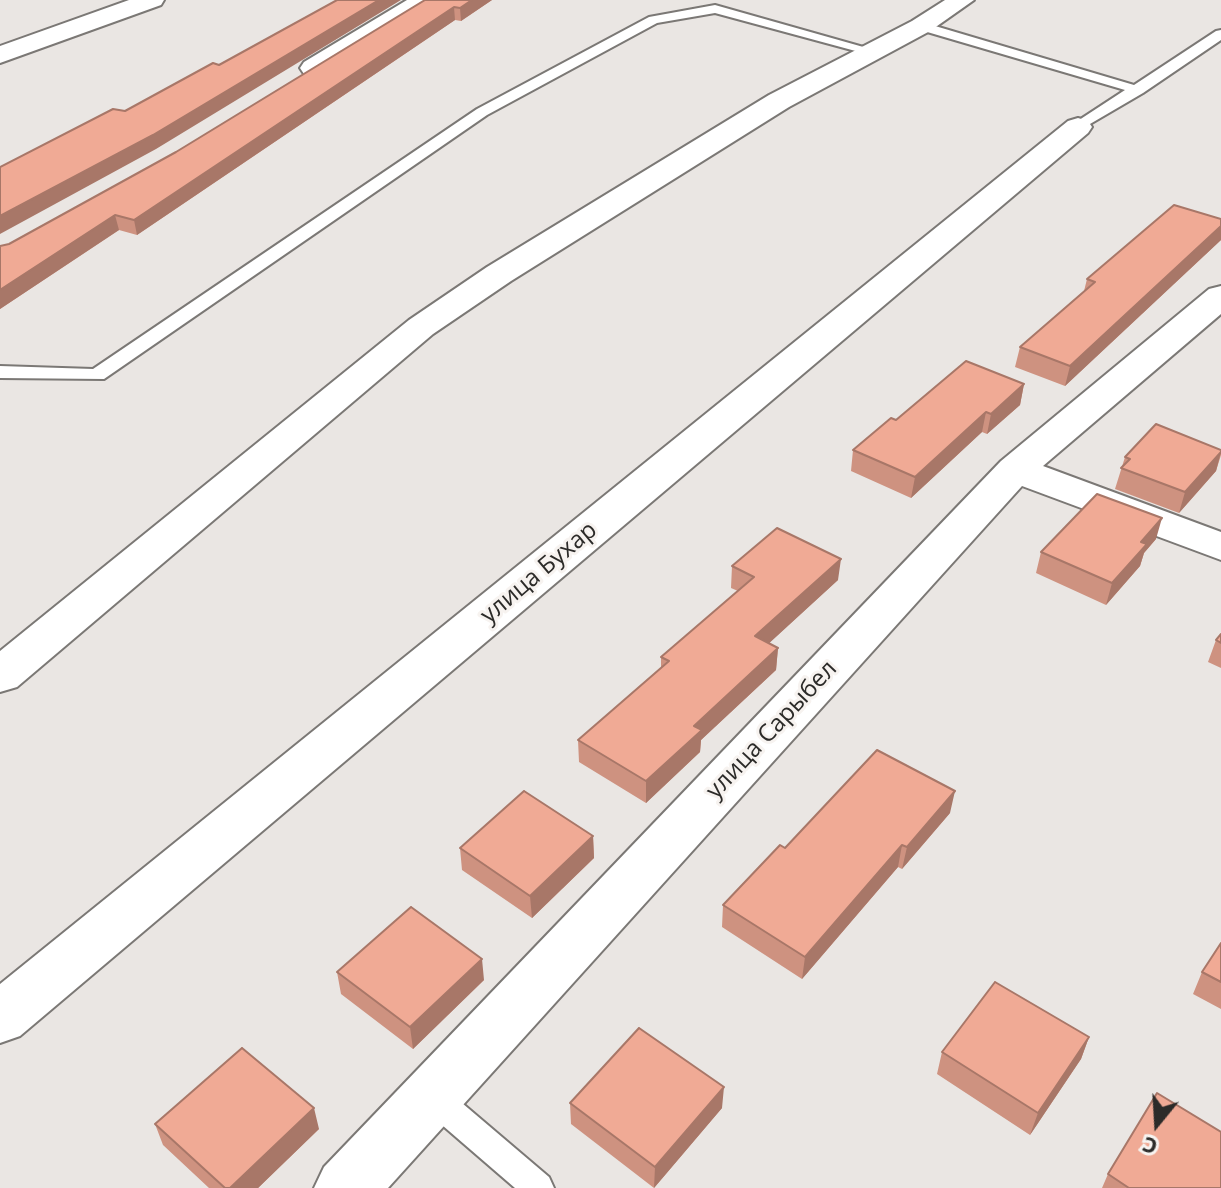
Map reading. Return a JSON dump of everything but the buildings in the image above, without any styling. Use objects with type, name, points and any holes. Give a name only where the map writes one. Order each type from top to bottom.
[{"type":"street","points":[[0,55],[152,0]]},
{"type":"street","points":[[289,83],[424,0]]},
{"type":"street","points":[[0,676],[421,327],[499,274],[779,101],[874,52],[962,0]]},
{"type":"street","name":"улица Бухар","points":[[0,1018],[1078,127]]},
{"type":"street","name":"улица Сарыбел","points":[[346,1188],[1015,469],[1221,296]]},
{"type":"street","points":[[1015,469],[1221,547]]},
{"type":"lane","points":[[0,372],[97,375],[482,112],[653,20],[715,9],[874,52]]},
{"type":"lane","points":[[921,26],[1138,90]]},
{"type":"lane","points":[[1078,127],[1221,34]]},
{"type":"lane","points":[[430,1095],[538,1188]]}]
